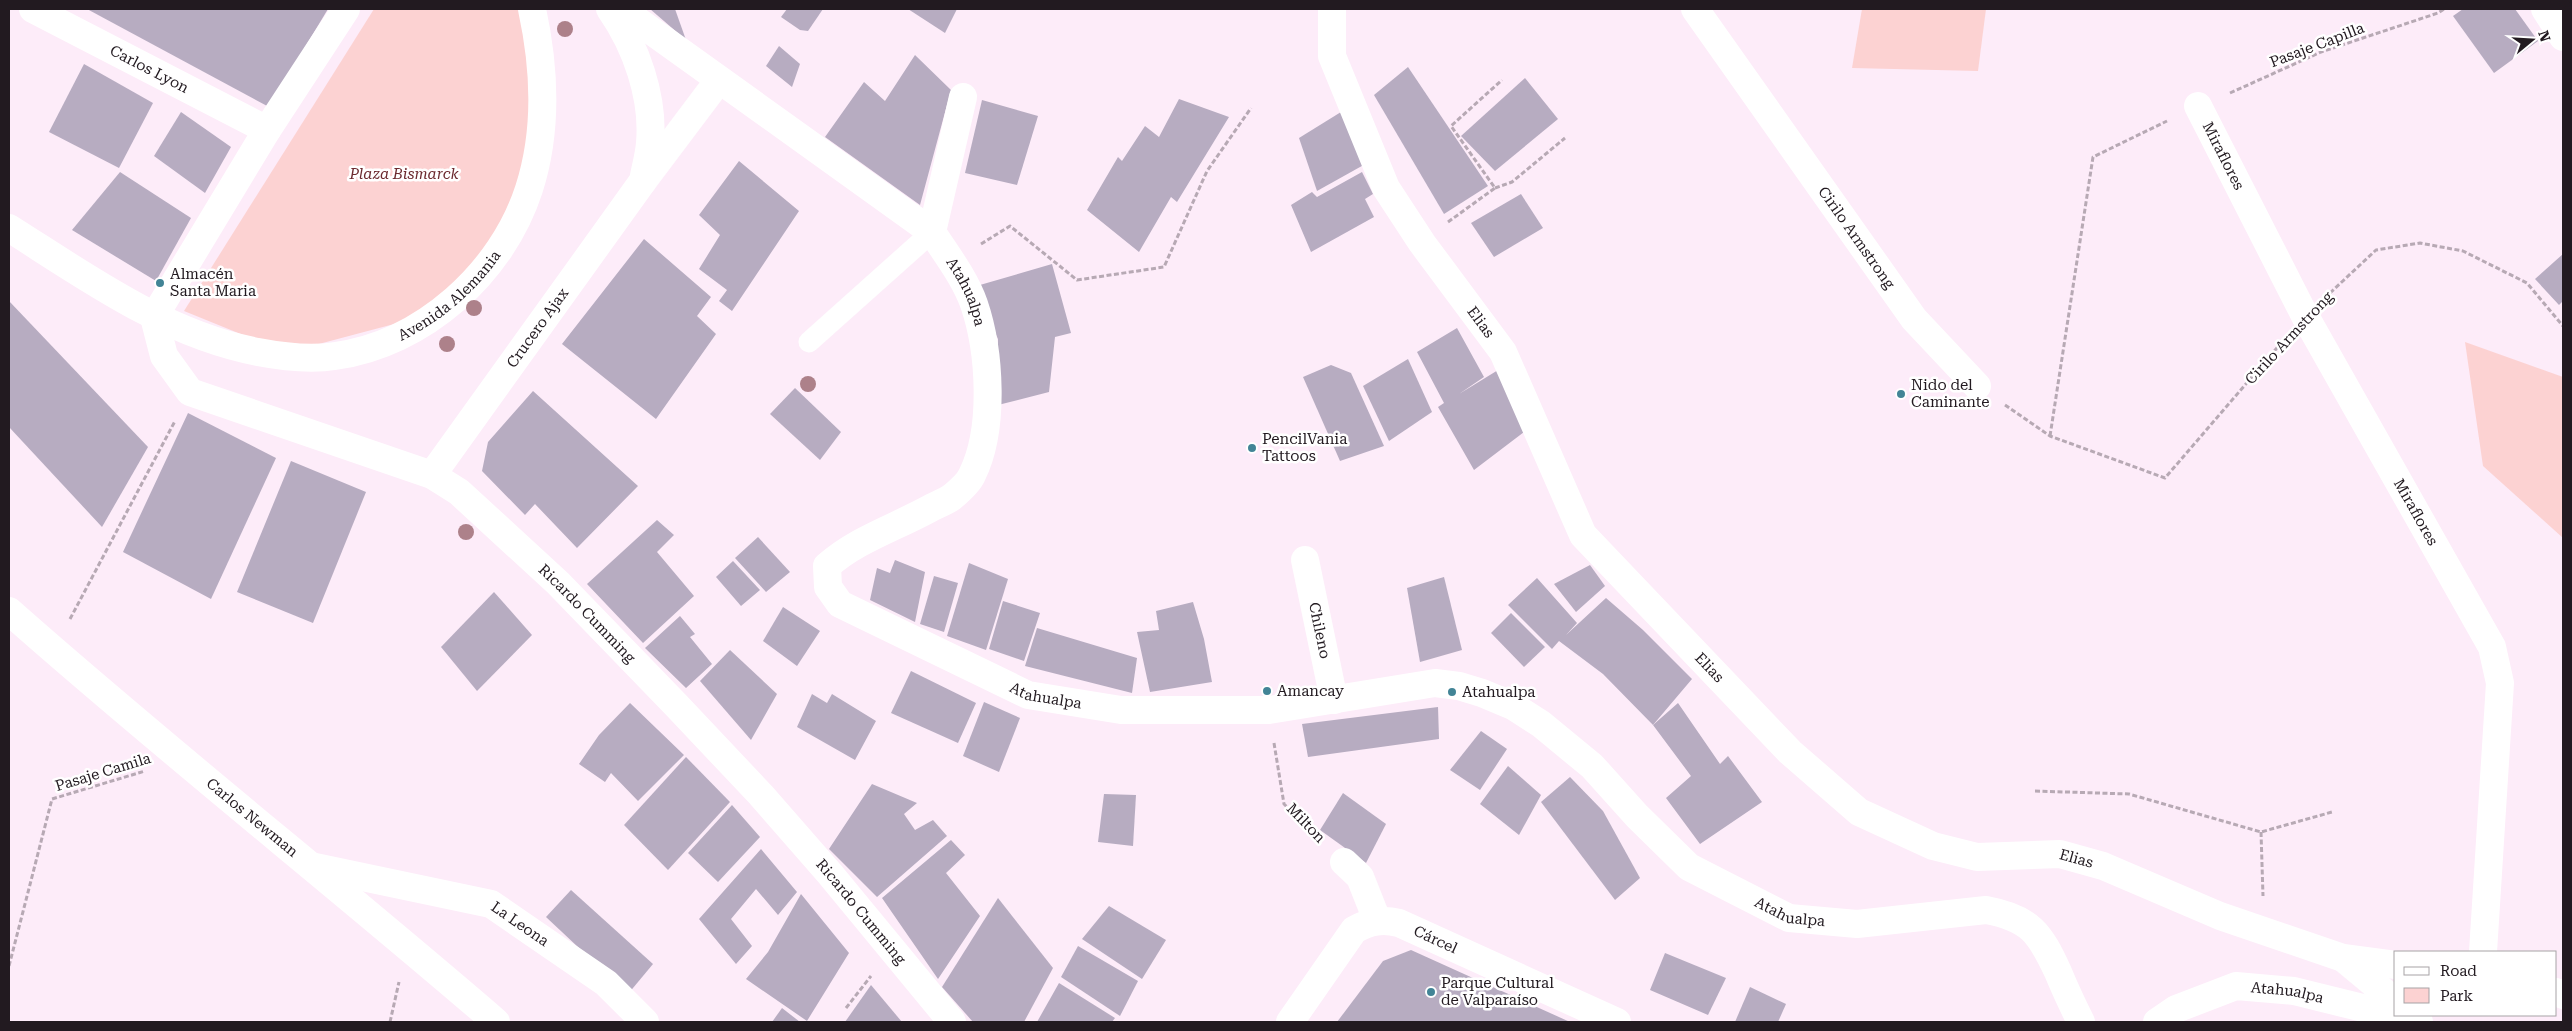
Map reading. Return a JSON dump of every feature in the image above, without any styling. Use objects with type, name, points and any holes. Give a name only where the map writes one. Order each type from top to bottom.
[{"type":"street","name":"Carlos Lyon","points":[[33,9],[267,130]]},
{"type":"street","points":[[190,392],[164,356],[154,317],[267,130],[346,9]]},
{"type":"street","name":"Avenida Alemania","points":[[9,228],[154,317],[220,343],[258,352],[303,358],[336,356],[379,345],[446,308],[478,277],[508,238],[529,190],[539,147],[544,99],[541,48],[532,9]]},
{"type":"street","name":"Crucero Ajax","points":[[610,9],[626,31],[642,79],[650,118],[650,144],[643,181]]},
{"type":"street","name":"Atahualpa","points":[[621,9],[932,232],[952,262],[974,303],[985,354],[987,405],[982,445],[972,476],[952,497],[898,526],[845,550],[826,566],[828,587],[840,604],[1028,695],[1121,710],[1269,710],[1435,683],[1482,693],[1513,706],[1541,724],[1592,766],[1637,816],[1689,867],[1789,918],[1857,924],[1986,910],[2002,913],[2018,920],[2033,929],[2043,942],[2081,1022]]},
{"type":"street","name":"Elias","points":[[1332,9],[1332,56],[1386,188],[1422,243],[1503,352],[1583,535],[1790,752],[1859,812],[1932,846],[1977,858],[2060,854],[2103,866],[2220,916],[2344,958],[2394,965]]},
{"type":"street","name":"Cirilo Armstrong","points":[[1695,9],[1914,319],[1977,386]]},
{"type":"street","points":[[2545,9],[2563,37]]},
{"type":"street","name":"Crucero Ajax","points":[[432,475],[467,423],[719,80]]},
{"type":"street","points":[[932,232],[963,97]]},
{"type":"street","name":"Miraflores","points":[[2198,106],[2305,316],[2492,648],[2500,683],[2483,951]]},
{"type":"street","name":"Ricardo Cumming","points":[[190,392],[432,475],[459,492],[558,583],[761,795],[830,874],[952,1022]]},
{"type":"street","name":"Chileno","points":[[1305,560],[1334,700]]},
{"type":"street","name":"Carlos Newman","points":[[9,612],[181,760],[312,866],[496,1022]]},
{"type":"street","points":[[1290,1022],[1354,930],[1378,920],[1360,877],[1344,862]]},
{"type":"street","name":"La Leona","points":[[312,866],[491,904],[606,982],[645,1022]]},
{"type":"street","name":"Cárcel","points":[[1378,920],[1400,923],[1617,1022]]},
{"type":"street","points":[[2344,958],[2394,1000]]},
{"type":"street","name":"Atahualpa","points":[[2157,1022],[2176,1009],[2236,986],[2294,991],[2363,1008],[2391,1022]]},
{"type":"lane","points":[[809,342],[932,232]]},
{"type":"path","name":"Pasaje Capilla","points":[[2198,106],[2322,52],[2438,13],[2444,9]]},
{"type":"path","points":[[1494,188],[1451,126],[1502,80]]},
{"type":"path","points":[[2050,436],[2093,157],[2198,106]]},
{"type":"path","points":[[952,262],[1010,226],[1077,280],[1164,267],[1207,171],[1251,108]]},
{"type":"path","points":[[1422,243],[1494,188],[1512,182],[1565,138]]},
{"type":"path","name":"Cirilo Armstrong","points":[[1977,386],[2050,436],[2165,478],[2305,316],[2376,250],[2420,243],[2463,252],[2528,283],[2563,326]]},
{"type":"path","points":[[54,651],[190,392]]},
{"type":"path","name":"Milton","points":[[1269,710],[1284,804],[1344,862]]},
{"type":"path","name":"Pasaje Camila","points":[[9,966],[52,799],[181,760]]},
{"type":"path","points":[[2034,791],[2129,794],[2261,832],[2332,812]]},
{"type":"path","points":[[2261,832],[2263,900]]},
{"type":"green space","name":"Plaza Bismarck","points":[[374,9],[526,9],[540,89],[509,219],[476,270],[413,319],[315,345],[258,341],[184,311]]},
{"type":"green space","points":[[1862,9],[1986,9],[1978,71],[1852,68]]},
{"type":"green space","points":[[2465,342],[2563,377],[2563,538],[2483,466]]},
{"type":"building","points":[[87,9],[328,9],[269,107]]},
{"type":"building","points":[[650,9],[675,9],[686,40]]},
{"type":"building","points":[[787,9],[823,9],[808,31],[800,30],[781,17]]},
{"type":"building","points":[[908,9],[957,9],[945,33]]},
{"type":"building","points":[[2463,9],[2515,9],[2538,41],[2494,73],[2453,16]]},
{"type":"building","points":[[779,46],[800,64],[792,87],[766,66]]},
{"type":"building","points":[[915,55],[951,90],[920,205],[825,137],[864,82],[885,101]]},
{"type":"building","points":[[84,64],[153,103],[119,168],[49,132]]},
{"type":"building","points":[[1408,67],[1488,186],[1444,214],[1374,95]]},
{"type":"building","points":[[1525,78],[1558,119],[1495,171],[1461,136]]},
{"type":"building","points":[[1179,99],[1229,117],[1177,202],[1171,197],[1139,252],[1087,210],[1118,157],[1122,161],[1145,126],[1159,137]]},
{"type":"building","points":[[982,100],[1038,116],[1017,185],[965,173]]},
{"type":"building","points":[[181,112],[231,147],[205,193],[154,156]]},
{"type":"building","points":[[1341,112],[1369,162],[1317,191],[1299,138]]},
{"type":"building","points":[[739,161],[799,211],[732,311],[719,301],[727,290],[699,269],[720,235],[699,215]]},
{"type":"building","points":[[120,172],[191,218],[156,281],[72,230]]},
{"type":"building","points":[[1362,172],[1373,194],[1365,199],[1374,217],[1311,252],[1291,205],[1312,192],[1317,197]]},
{"type":"building","points":[[1521,194],[1543,228],[1494,257],[1471,223]]},
{"type":"building","points":[[644,239],[711,297],[697,316],[716,334],[656,419],[562,344]]},
{"type":"building","points":[[2563,254],[2563,301],[2559,305],[2535,279]]},
{"type":"building","points":[[1052,264],[1071,333],[1055,337],[1049,392],[998,405],[998,339],[973,287]]},
{"type":"building","points":[[9,301],[148,447],[102,527],[9,427]]},
{"type":"building","points":[[1457,328],[1484,377],[1459,394],[1503,367],[1532,426],[1474,470],[1438,407],[1444,403],[1417,352]]},
{"type":"building","points":[[1408,359],[1432,412],[1389,441],[1363,386]]},
{"type":"building","points":[[1331,365],[1351,373],[1384,446],[1340,461],[1303,377]]},
{"type":"building","points":[[795,388],[841,432],[820,460],[770,414]]},
{"type":"building","points":[[533,391],[638,486],[577,548],[535,504],[525,515],[482,471],[488,442]]},
{"type":"building","points":[[188,413],[276,458],[211,599],[123,552]]},
{"type":"building","points":[[291,461],[366,492],[313,623],[237,592]]},
{"type":"building","points":[[657,520],[674,535],[657,552],[694,596],[643,643],[587,584]]},
{"type":"building","points":[[758,537],[790,572],[766,592],[735,558]]},
{"type":"building","points":[[895,560],[925,572],[915,622],[870,600],[877,568],[890,573]]},
{"type":"building","points":[[733,561],[760,590],[741,606],[716,577]]},
{"type":"building","points":[[969,563],[1008,579],[986,650],[947,636]]},
{"type":"building","points":[[1590,565],[1605,586],[1576,612],[1554,584]]},
{"type":"building","points":[[934,576],[958,583],[944,632],[920,624]]},
{"type":"building","points":[[1444,577],[1462,650],[1420,662],[1407,588]]},
{"type":"building","points":[[1537,578],[1577,623],[1566,635],[1606,598],[1643,630],[1692,679],[1653,725],[1603,674],[1559,641],[1552,649],[1508,605]]},
{"type":"building","points":[[494,592],[532,635],[477,691],[441,647]]},
{"type":"building","points":[[1003,601],[1040,613],[1024,661],[989,649]]},
{"type":"building","points":[[1193,602],[1204,639],[1212,682],[1150,692],[1137,632],[1159,630],[1156,611]]},
{"type":"building","points":[[783,607],[820,631],[797,666],[763,641]]},
{"type":"building","points":[[1511,613],[1545,647],[1524,667],[1491,633]]},
{"type":"building","points":[[680,616],[695,634],[690,637],[712,664],[686,688],[645,648]]},
{"type":"building","points":[[1037,628],[1137,658],[1132,693],[1025,666]]},
{"type":"building","points":[[730,650],[777,694],[751,740],[700,681]]},
{"type":"building","points":[[911,671],[976,703],[958,743],[891,713]]},
{"type":"building","points":[[812,694],[827,703],[832,694],[876,721],[855,760],[797,727]]},
{"type":"building","points":[[984,702],[1020,718],[999,772],[963,756]]},
{"type":"building","points":[[630,703],[684,755],[638,801],[611,773],[605,782],[579,764],[599,735]]},
{"type":"building","points":[[1678,703],[1720,764],[1728,756],[1762,802],[1700,844],[1666,798],[1691,776],[1653,725]]},
{"type":"building","points":[[1438,707],[1439,739],[1308,757],[1302,724]]},
{"type":"building","points":[[1481,731],[1507,749],[1480,790],[1450,770]]},
{"type":"building","points":[[686,757],[730,802],[668,870],[624,825]]},
{"type":"building","points":[[1508,766],[1541,795],[1519,835],[1480,804]]},
{"type":"building","points":[[1570,777],[1603,811],[1640,878],[1615,900],[1541,802]]},
{"type":"building","points":[[872,784],[917,803],[904,814],[915,830],[933,820],[947,836],[877,897],[829,849]]},
{"type":"building","points":[[1343,793],[1386,824],[1366,863],[1320,830]]},
{"type":"building","points":[[1104,794],[1136,795],[1133,846],[1098,842]]},
{"type":"building","points":[[732,805],[760,837],[718,882],[688,853]]},
{"type":"building","points":[[951,840],[965,855],[946,873],[980,916],[938,979],[882,898]]},
{"type":"building","points":[[761,849],[797,892],[778,915],[756,889],[731,919],[752,946],[736,964],[699,919]]},
{"type":"building","points":[[571,890],[653,964],[628,994],[546,917]]},
{"type":"building","points":[[801,894],[849,953],[807,1021],[746,979],[768,952]]},
{"type":"building","points":[[998,898],[1053,968],[1024,1022],[973,1022],[942,987]]},
{"type":"building","points":[[1109,906],[1166,940],[1142,979],[1082,939]]},
{"type":"building","points":[[1078,946],[1138,981],[1120,1016],[1061,977]]},
{"type":"building","name":"Parque Cultural de Valparaíso","points":[[1411,950],[1570,1022],[1337,1022],[1383,961]]},
{"type":"building","points":[[1665,953],[1726,978],[1708,1015],[1650,990]]},
{"type":"building","points":[[1059,983],[1115,1018],[1112,1022],[1037,1022]]},
{"type":"building","points":[[871,985],[902,1022],[845,1022]]},
{"type":"building","points":[[1750,987],[1786,1004],[1778,1022],[1735,1022]]},
{"type":"building","points":[[782,1008],[800,1022],[772,1022]]},
{"type":"place","name":"Almacén Santa Maria","points":[[160,283]]},
{"type":"place","name":"Nido del Caminante","points":[[1901,394]]},
{"type":"place","name":"PencilVania Tattoos","points":[[1252,448]]},
{"type":"place","name":"Amancay","points":[[1267,691]]},
{"type":"place","name":"Atahualpa","points":[[1452,692]]},
{"type":"place","name":"Parque Cultural de Valparaíso","points":[[1431,992]]}]
